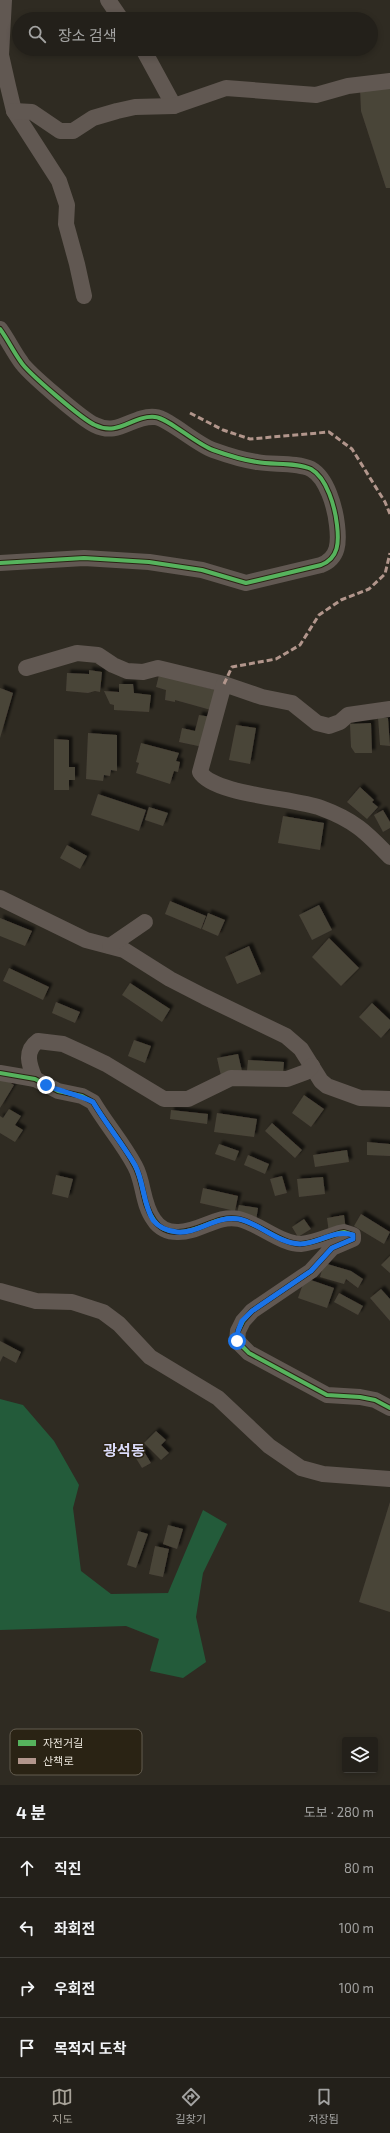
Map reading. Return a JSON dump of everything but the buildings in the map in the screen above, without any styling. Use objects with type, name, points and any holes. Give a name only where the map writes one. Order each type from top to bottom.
[{"type":"street","points":[[4,0],[1,55],[14,111],[59,181],[67,205],[66,224],[84,296]]},
{"type":"street","points":[[108,0],[116,12]]},
{"type":"street","points":[[147,56],[174,106]]},
{"type":"street","points":[[14,111],[32,112],[60,131],[73,131],[93,118],[117,111],[135,107],[174,106],[226,88],[316,95],[348,86],[390,81]]},
{"type":"street","points":[[0,329],[13,347],[21,364],[80,416],[94,425],[109,430],[147,418],[156,417],[194,441],[211,449],[258,462],[299,466],[311,469],[318,474],[330,497],[337,522],[339,540],[337,551],[330,562],[246,584],[202,570],[149,562],[84,558],[0,563]]},
{"type":"street","points":[[26,668],[77,653],[98,655],[113,666],[127,671],[143,672],[158,668],[224,684],[262,697],[292,703],[317,723],[329,726],[340,722],[348,715],[390,709]]},
{"type":"street","points":[[224,684],[200,772],[204,778],[246,793],[319,807],[345,818],[364,830],[390,857]]},
{"type":"street","points":[[0,898],[86,940],[124,950],[170,979],[286,1036],[302,1049],[312,1066],[327,1086],[360,1098],[390,1099]]},
{"type":"street","points":[[110,946],[144,922]]},
{"type":"street","points":[[35,1078],[30,1066],[29,1054],[32,1046],[38,1041],[63,1044],[106,1064],[164,1098],[188,1099],[231,1078],[288,1079],[306,1072],[312,1066]]},
{"type":"street","points":[[0,1073],[35,1078],[58,1091],[82,1096],[93,1102],[136,1167],[148,1208],[154,1221],[164,1230],[178,1232],[189,1231],[216,1221],[238,1219],[257,1225],[289,1242],[301,1244],[339,1233],[353,1235],[353,1239],[332,1248],[311,1271],[294,1284],[252,1311],[242,1321],[238,1331],[237,1341],[248,1353],[327,1395],[360,1397],[375,1400],[390,1408]]},
{"type":"street","points":[[0,1291],[36,1301],[72,1302],[103,1312],[119,1324],[150,1357],[218,1398],[270,1446],[301,1468],[323,1474],[390,1479]]},
{"type":"green space","points":[[0,1399],[23,1405],[54,1441],[79,1485],[73,1508],[81,1571],[111,1594],[168,1593],[203,1510],[227,1524],[203,1573],[196,1617],[206,1662],[183,1678],[150,1671],[159,1639],[126,1626],[0,1630]]},
{"type":"marked path","points":[[190,413],[223,430],[250,439],[329,432],[352,449],[385,502],[390,514]]},
{"type":"marked path","points":[[224,684],[232,667],[276,659],[300,645],[319,615],[341,600],[369,589],[385,574],[390,553]]},
{"type":"cycle path","points":[[0,329],[25,367],[68,406],[95,425],[111,429],[147,417],[161,418],[206,447],[224,454],[251,461],[292,464],[311,469],[317,473],[326,486],[332,502],[338,531],[338,543],[336,549],[334,554],[327,562],[321,565],[246,583],[202,570],[149,562],[84,558],[0,563]]},
{"type":"cycle path","points":[[0,1073],[35,1079],[58,1091],[82,1096],[93,1102],[120,1141],[138,1172],[150,1214],[156,1223],[164,1229],[174,1232],[185,1232],[216,1221],[231,1218],[239,1219],[255,1225],[293,1243],[301,1244],[320,1240],[344,1232],[353,1235],[353,1239],[332,1248],[311,1271],[252,1311],[243,1321],[238,1331],[237,1341],[249,1353],[327,1395],[360,1397],[375,1400],[390,1408]]},
{"type":"district","name":"광석동","points":[[124,1450]]},
{"type":"route","points":[[46,1085],[58,1091],[82,1096],[93,1102],[102,1118],[136,1167],[148,1208],[154,1221],[164,1230],[178,1232],[189,1231],[216,1221],[238,1219],[257,1225],[277,1237],[289,1242],[301,1244],[344,1232],[353,1235],[353,1239],[332,1248],[311,1271],[294,1284],[252,1311],[242,1321],[238,1331],[237,1341]]}]
